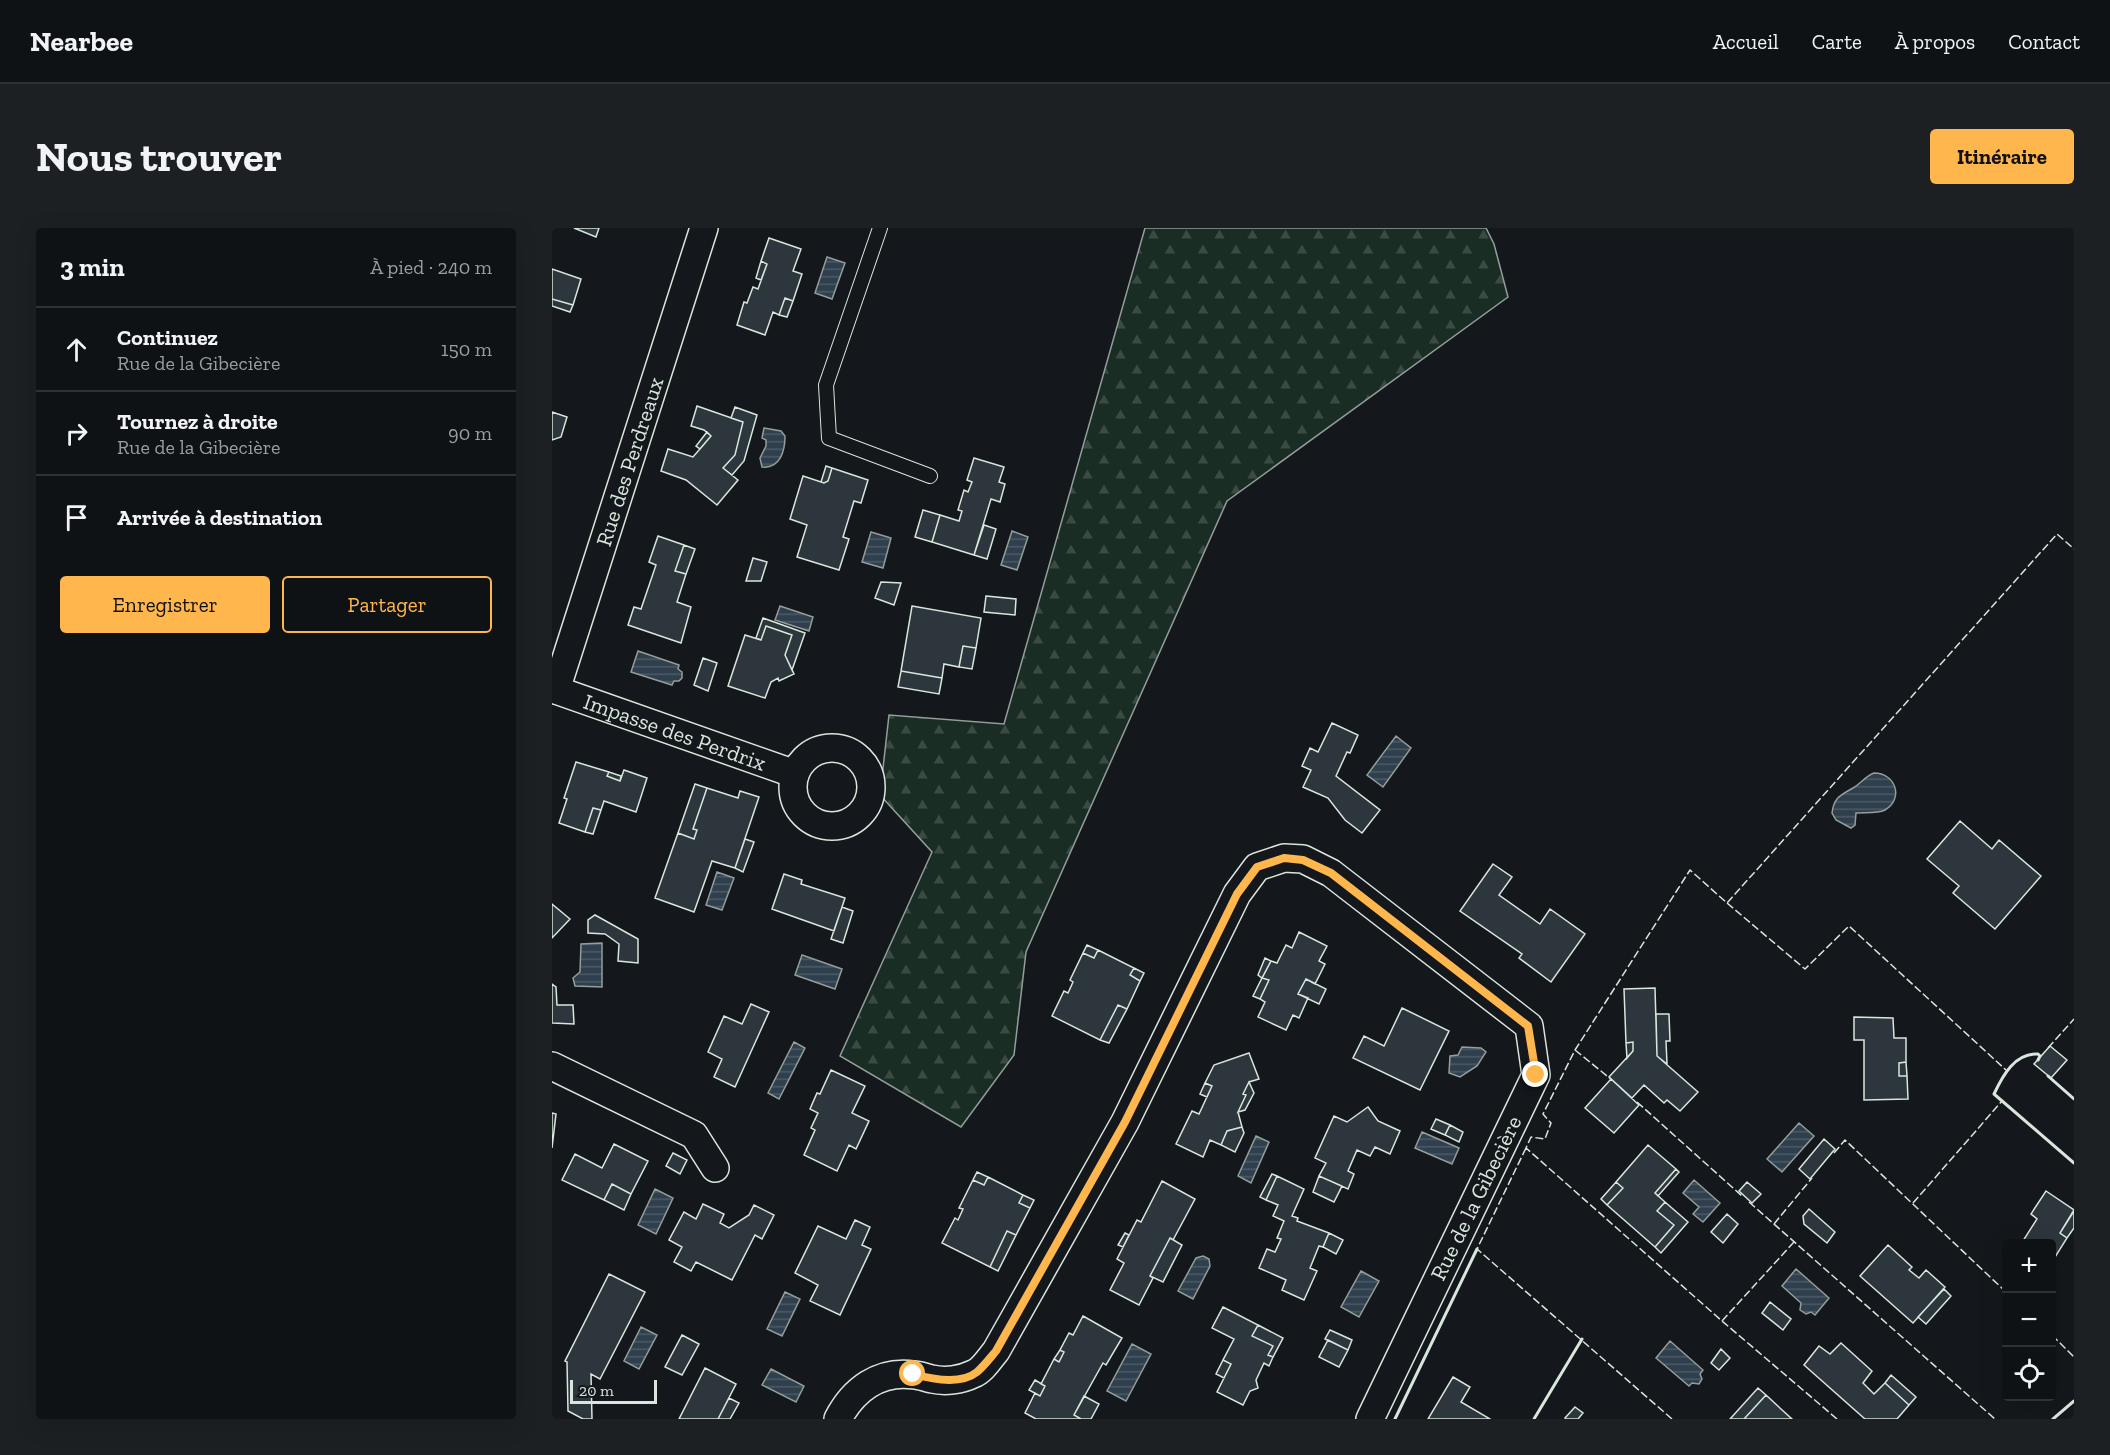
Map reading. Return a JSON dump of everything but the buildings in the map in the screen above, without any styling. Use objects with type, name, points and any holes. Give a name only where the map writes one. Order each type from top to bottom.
[{"type":"street","name":"Rue des Perdreaux","points":[[554,690],[704,228]]},
{"type":"street","name":"Impasse des Perdrix","points":[[554,690],[795,774]]},
{"type":"street","name":"Rue de la Gibecière","points":[[838,1419],[856,1392],[874,1380],[913,1374],[935,1380],[955,1380],[976,1374],[996,1351],[1125,1122],[1237,894],[1257,867],[1284,858],[1303,860],[1331,873],[1528,1026],[1533,1055],[1536,1075],[1370,1419]]},
{"type":"street","points":[[552,1066],[694,1135],[715,1168]]},
{"type":"lane","points":[[880,228],[826,385],[828,438],[930,477]]},
{"type":"green space","points":[[1145,228],[1486,228],[1494,244],[1508,297],[1227,501],[1026,952],[1014,1055],[961,1127],[840,1056],[932,852],[880,795],[889,715],[1004,724]]},
{"type":"water","points":[[827,257],[845,263],[832,299],[815,293]]},
{"type":"water","points":[[764,428],[781,431],[785,436],[780,458],[768,467],[762,467],[760,458],[766,446],[766,440],[762,438]]},
{"type":"water","points":[[1012,531],[1028,537],[1017,570],[1001,565]]},
{"type":"water","points":[[871,532],[891,538],[883,568],[862,562]]},
{"type":"water","points":[[780,606],[813,617],[809,631],[775,620]]},
{"type":"water","points":[[638,651],[679,665],[678,669],[682,672],[682,678],[674,681],[672,685],[631,672]]},
{"type":"water","points":[[1396,736],[1411,748],[1383,787],[1367,775]]},
{"type":"water","points":[[1874,773],[1888,777],[1895,787],[1896,793],[1891,805],[1882,811],[1856,813],[1855,825],[1851,828],[1836,820],[1832,813],[1836,800]]},
{"type":"water","points":[[717,872],[734,878],[722,910],[706,905]]},
{"type":"water","points":[[602,943],[602,987],[575,986],[573,978],[580,972],[581,944]]},
{"type":"water","points":[[802,955],[842,969],[835,989],[795,975]]},
{"type":"water","points":[[794,1042],[805,1048],[779,1099],[768,1093]]},
{"type":"water","points":[[1462,1047],[1481,1048],[1486,1052],[1477,1066],[1460,1077],[1449,1073],[1450,1056],[1458,1055]]},
{"type":"water","points":[[1799,1123],[1814,1136],[1782,1172],[1767,1159]]},
{"type":"water","points":[[1422,1132],[1459,1148],[1452,1164],[1415,1148]]},
{"type":"water","points":[[1256,1136],[1269,1142],[1251,1183],[1238,1176]]},
{"type":"water","points":[[1694,1180],[1720,1203],[1703,1222],[1693,1214],[1699,1207],[1683,1193]]},
{"type":"water","points":[[655,1189],[673,1198],[656,1234],[638,1225]]},
{"type":"water","points":[[1203,1256],[1209,1259],[1210,1266],[1193,1299],[1178,1291],[1196,1258]]},
{"type":"water","points":[[1796,1269],[1829,1298],[1815,1315],[1811,1312],[1806,1314],[1800,1310],[1801,1303],[1782,1286]]},
{"type":"water","points":[[1361,1271],[1379,1281],[1359,1317],[1341,1307]]},
{"type":"water","points":[[785,1292],[800,1299],[782,1336],[767,1329]]},
{"type":"water","points":[[641,1327],[657,1335],[639,1369],[624,1361]]},
{"type":"water","points":[[1670,1341],[1703,1370],[1699,1384],[1692,1383],[1689,1386],[1656,1358]]},
{"type":"water","points":[[1132,1344],[1151,1354],[1126,1401],[1107,1391]]},
{"type":"water","points":[[771,1369],[804,1386],[796,1402],[762,1385]]},
{"type":"fence","points":[[1837,1419],[1526,1148],[1531,1137],[1545,1139],[1551,1123],[1543,1114],[1575,1050],[1690,870],[1727,903],[2057,534],[2074,549]]},
{"type":"fence","points":[[1727,903],[1805,969],[1849,926],[2006,1070]]},
{"type":"fence","points":[[2048,1048],[2074,1019]]},
{"type":"fence","points":[[1575,1050],[1612,1080]]},
{"type":"fence","points":[[1913,1203],[2002,1101]]},
{"type":"fence","points":[[1637,1102],[1742,1196]]},
{"type":"fence","points":[[1834,1153],[1845,1140],[2002,1288]]},
{"type":"fence","points":[[1526,1148],[1477,1249],[1672,1419]]},
{"type":"fence","points":[[1774,1224],[1812,1178]]},
{"type":"fence","points":[[1749,1202],[1995,1419]]},
{"type":"fence","points":[[1722,1321],[1794,1242]]},
{"type":"fence","points":[[2056,1339],[2074,1357]]},
{"type":"wall","points":[[2038,1060],[2040,1056],[2038,1054],[2016,1061],[2001,1080],[1994,1094],[2074,1163]]},
{"type":"wall","points":[[2048,1076],[2074,1099]]},
{"type":"wall","points":[[1395,1419],[1477,1249]]},
{"type":"wall","points":[[1534,1419],[1582,1339]]},
{"type":"wall","points":[[2053,1419],[2074,1401]]},
{"type":"route","points":[[913,1374],[935,1380],[955,1380],[976,1374],[996,1351],[1125,1122],[1237,894],[1257,867],[1284,858],[1303,860],[1331,873],[1528,1026],[1536,1075]]}]
